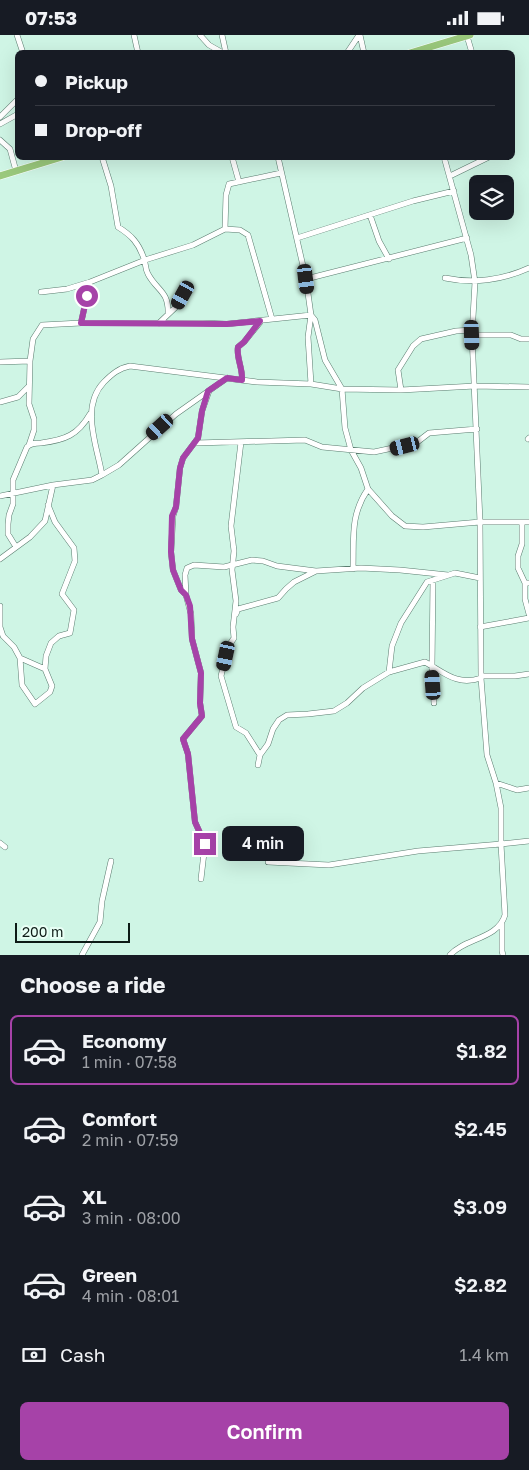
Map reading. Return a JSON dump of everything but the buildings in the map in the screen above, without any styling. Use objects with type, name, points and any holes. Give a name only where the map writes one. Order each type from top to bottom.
[{"type":"main road","points":[[418,50],[468,35]]},
{"type":"main road","points":[[0,176],[52,160]]},
{"type":"street","points":[[17,35],[22,50]]},
{"type":"street","points":[[134,35],[137,50]]},
{"type":"street","points":[[200,35],[213,48],[218,50]]},
{"type":"street","points":[[222,35],[224,50]]},
{"type":"street","points":[[349,50],[360,35]]},
{"type":"street","points":[[360,35],[363,50]]},
{"type":"street","points":[[468,35],[471,50]]},
{"type":"street","points":[[0,117],[15,102]]},
{"type":"street","points":[[0,124],[15,116]]},
{"type":"street","points":[[0,141],[10,149],[16,171]]},
{"type":"street","points":[[103,160],[118,227],[132,236],[144,260],[149,276],[165,295],[168,303],[168,314]]},
{"type":"street","points":[[233,160],[239,182]]},
{"type":"street","points":[[279,160],[306,279],[311,315],[308,337],[311,384]]},
{"type":"street","points":[[445,160],[467,238],[475,282],[472,332],[480,522],[481,677],[487,755],[496,783],[501,808],[505,915],[502,924],[503,955]]},
{"type":"street","points":[[450,176],[483,160]]},
{"type":"street","points":[[225,229],[226,195],[229,184],[281,173]]},
{"type":"street","points":[[297,238],[413,201],[454,191]]},
{"type":"street","points":[[370,215],[376,233],[389,259]]},
{"type":"street","points":[[41,292],[68,289],[90,282],[144,260],[193,245],[225,229],[240,230],[248,235],[272,319]]},
{"type":"street","points":[[306,279],[467,238]]},
{"type":"street","points":[[445,278],[475,282],[505,276],[529,267]]},
{"type":"street","points":[[81,323],[90,282]]},
{"type":"street","points":[[159,323],[177,306],[183,295],[189,291]]},
{"type":"street","points":[[168,303],[177,306]]},
{"type":"street","points":[[16,547],[8,534],[9,515],[13,504],[15,473],[34,429],[34,419],[29,404],[30,361],[33,339],[42,325],[81,323],[227,324],[311,315]]},
{"type":"street","points":[[311,315],[325,359],[342,389],[345,428],[350,450],[360,468],[368,489],[392,516],[405,526],[423,527],[480,522],[529,522]]},
{"type":"street","points":[[242,380],[237,352],[238,347],[260,321]]},
{"type":"street","points":[[401,390],[398,370],[413,346],[421,339],[456,331],[511,335],[521,339],[529,339]]},
{"type":"street","points":[[0,362],[30,361]]},
{"type":"street","points":[[102,475],[90,414],[94,396],[100,386],[121,368],[130,366],[257,382],[311,384],[342,389],[401,390],[475,386],[529,387]]},
{"type":"street","points":[[0,496],[53,485],[92,480],[102,475],[119,465],[171,418],[227,378]]},
{"type":"street","points":[[0,402],[18,397],[29,385]]},
{"type":"street","points":[[186,595],[181,590],[173,570],[171,552],[172,516],[176,507],[180,468],[183,458],[196,443],[208,391]]},
{"type":"street","points":[[28,445],[70,437],[75,434],[90,414]]},
{"type":"street","points":[[196,443],[305,440],[322,447],[374,452],[416,443],[429,433],[477,429]]},
{"type":"street","points":[[241,442],[232,527],[234,551],[232,565],[236,601],[233,627],[234,637],[228,647],[222,676],[236,727],[246,733],[260,755]]},
{"type":"street","points":[[0,559],[30,537],[45,521],[53,485]]},
{"type":"street","points":[[353,569],[353,527],[360,501],[368,489]]},
{"type":"street","points":[[0,606],[0,627],[3,636],[14,647],[20,658],[22,685],[35,704],[50,692],[52,686],[45,669],[46,656],[51,643],[59,636],[70,633],[74,610],[62,594],[75,561],[74,548],[55,523],[48,505]]},
{"type":"street","points":[[522,522],[522,544],[518,556],[518,568],[527,583],[525,599],[529,614]]},
{"type":"street","points":[[201,879],[205,844],[195,822],[188,754],[183,739],[202,716],[200,703],[201,673],[192,639],[191,614],[186,595],[185,575],[187,568],[194,565],[224,567],[252,560],[278,566],[316,571],[353,569],[400,570],[448,575]]},
{"type":"street","points":[[235,614],[238,609],[278,598],[294,583],[316,571]]},
{"type":"street","points":[[389,672],[392,646],[401,623],[427,582],[455,573],[480,577]]},
{"type":"street","points":[[433,580],[432,666],[434,703]]},
{"type":"street","points":[[480,627],[529,618]]},
{"type":"street","points":[[20,658],[45,669]]},
{"type":"street","points":[[258,765],[260,755],[268,744],[273,729],[279,720],[287,715],[334,711],[347,703],[363,687],[389,672],[420,665],[423,662],[432,666],[440,673],[459,680],[473,681],[481,677],[529,674]]},
{"type":"street","points":[[496,783],[516,790],[529,788]]},
{"type":"street","points":[[268,862],[329,865],[418,851],[529,841]]},
{"type":"street","points":[[82,955],[100,922],[110,861]]},
{"type":"street","points":[[450,955],[453,951],[480,939],[502,924]]},
{"type":"route","points":[[87,296],[81,323],[227,324],[260,321],[238,347],[237,352],[242,380],[227,378],[208,391],[202,411],[198,438],[183,458],[180,468],[176,507],[172,516],[171,552],[173,570],[190,606],[192,639],[201,673],[200,703],[202,716],[183,739],[188,754],[195,822],[205,844]]}]
